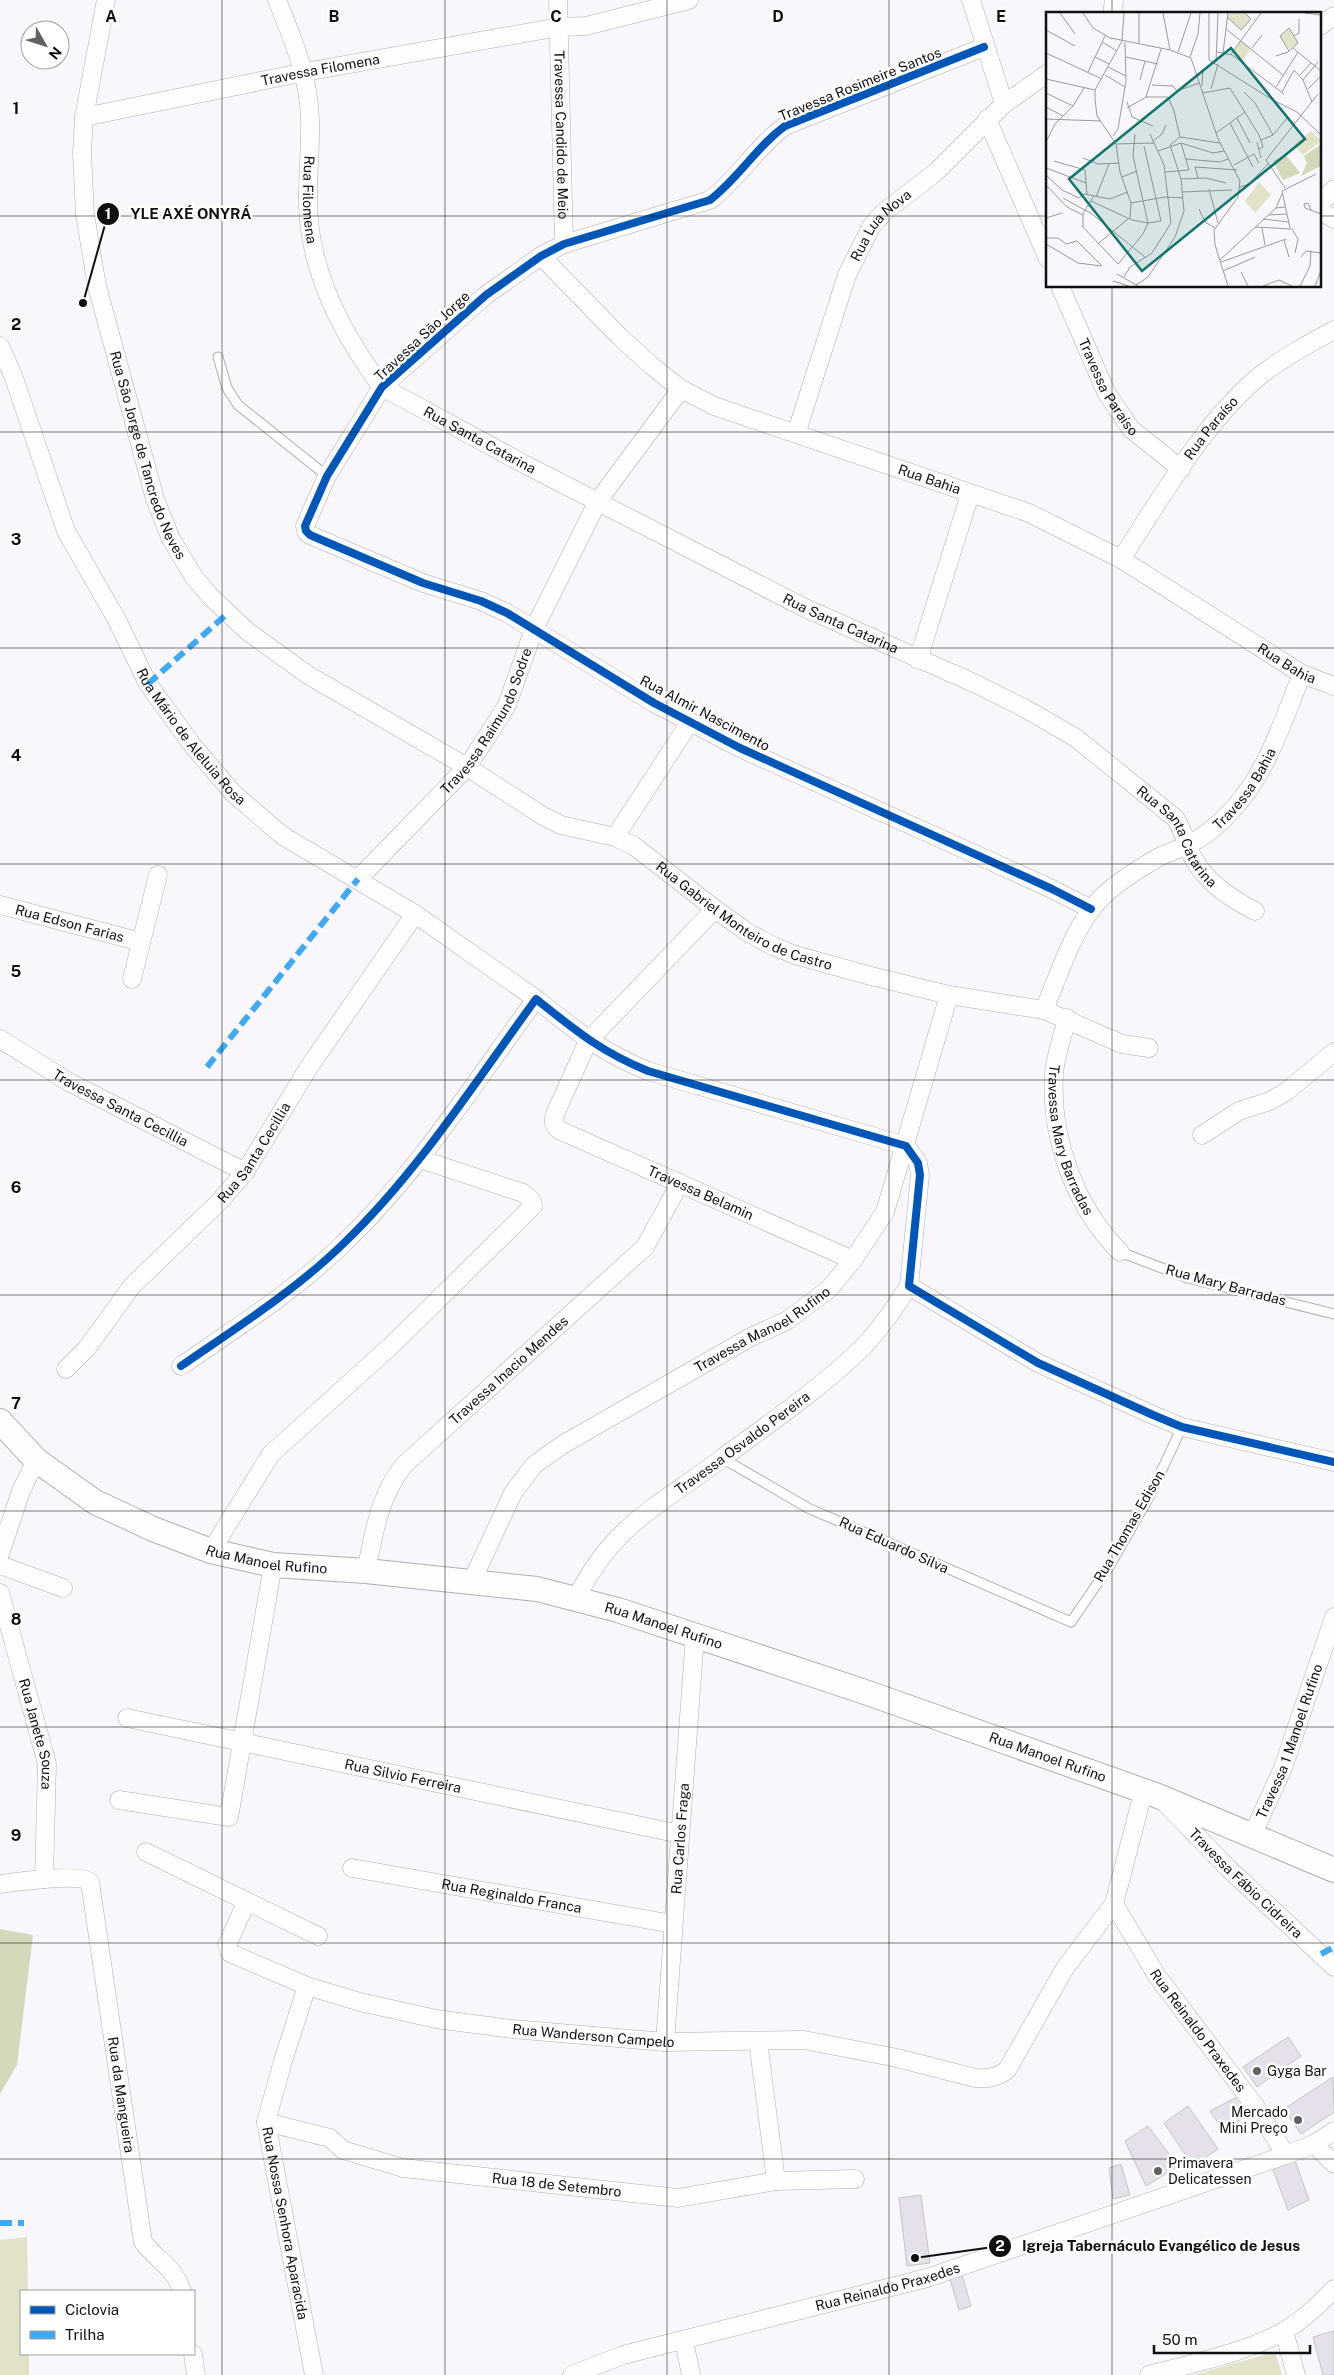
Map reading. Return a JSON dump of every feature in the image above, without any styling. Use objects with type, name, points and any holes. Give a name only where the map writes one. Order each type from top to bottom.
[{"type":"main road","name":"Rua Manoel Rufino","points":[[0,1421],[36,1460],[95,1502],[153,1529],[211,1551],[273,1565],[366,1571],[537,1589],[576,1598],[865,1692],[1150,1794],[1334,1870]]},
{"type":"street","name":"Rua São Jorge de Tancredo Neves","points":[[106,0],[84,117],[82,153],[85,216],[97,286],[155,499],[171,539],[194,577],[210,596],[247,631],[274,653],[308,676],[467,767]]},
{"type":"street","name":"Rua Filomena","points":[[277,0],[305,72],[310,118],[307,192],[310,231],[318,269],[330,300],[345,329],[382,387]]},
{"type":"street","name":"Travessa Candido de Meio","points":[[558,0],[564,244]]},
{"type":"street","name":"Travessa Filomena","points":[[84,117],[305,72],[559,27],[586,26],[690,0]]},
{"type":"street","points":[[971,0],[984,47],[1004,104]]},
{"type":"street","points":[[1322,25],[1334,16]]},
{"type":"street","name":"Travessa Rosimeire Santos","points":[[541,256],[564,244],[710,200],[724,189],[760,147],[784,126],[984,47]]},
{"type":"street","name":"Rua Lua Nova","points":[[796,434],[847,275],[871,227],[884,212],[936,172],[1004,104],[1046,74]]},
{"type":"street","points":[[987,119],[1046,254]]},
{"type":"street","points":[[1322,202],[1334,189]]},
{"type":"street","points":[[1322,212],[1334,219]]},
{"type":"street","name":"Travessa São Jorge","points":[[310,534],[305,526],[327,476],[382,387],[486,295],[541,256]]},
{"type":"street","name":"Rua Bahia","points":[[541,256],[620,337],[680,389],[714,406],[1030,513],[1121,558],[1302,674],[1334,686]]},
{"type":"street","name":"Travessa Paraíso","points":[[1061,288],[1106,392],[1131,429],[1181,469]]},
{"type":"street","name":"Rua Paraíso","points":[[1121,558],[1181,469],[1227,408],[1263,374],[1334,330]]},
{"type":"street","name":"Rua Mário de Aleluia Rosa","points":[[0,346],[14,378],[66,531],[116,620],[148,684],[193,746],[232,793],[283,836],[415,914],[536,999],[588,1041],[618,1058],[648,1071],[906,1146]]},
{"type":"street","name":"Rua Santa Catarina","points":[[382,387],[524,464],[598,500],[803,607],[918,660],[976,684],[1076,738],[1175,818],[1184,830],[1187,845],[1203,874],[1221,890],[1255,911]]},
{"type":"street","name":"Travessa Raimundo Sodre","points":[[358,879],[467,767],[507,705],[534,629],[598,500],[680,389]]},
{"type":"street","points":[[918,660],[970,494]]},
{"type":"street","name":"Rua Almir Nascimento","points":[[310,534],[423,583],[481,601],[534,629],[654,703],[690,722],[871,808],[1052,889],[1091,910]]},
{"type":"street","name":"Travessa Bahia","points":[[1044,1010],[1064,962],[1091,910],[1130,875],[1155,859],[1187,845],[1212,829],[1233,809],[1248,790],[1265,759],[1302,674]]},
{"type":"street","points":[[615,837],[690,722]]},
{"type":"street","name":"Rua Gabriel Monteiro de Castro","points":[[467,767],[542,816],[561,825],[615,837],[654,859],[715,909],[747,932],[795,955],[949,995],[1044,1010],[1067,1018],[1122,1044],[1148,1048]]},
{"type":"street","name":"Rua Edson Farias","points":[[132,979],[158,875]]},
{"type":"street","name":"Rua Edson Farias","points":[[0,905],[141,942]]},
{"type":"street","points":[[588,1041],[715,909]]},
{"type":"street","name":"Rua Santa Cecillia","points":[[66,1369],[87,1348],[132,1286],[220,1201],[245,1172],[309,1067],[415,914]]},
{"type":"street","name":"Travessa Manoel Rufino","points":[[471,1583],[512,1493],[534,1464],[579,1435],[749,1338],[788,1320],[829,1289],[853,1260],[885,1212],[949,995]]},
{"type":"street","points":[[181,1366],[250,1318],[343,1244],[420,1159],[536,999]]},
{"type":"street","name":"Travessa Mary Barradas","points":[[1067,1018],[1054,1073],[1055,1116],[1061,1152],[1102,1233],[1120,1252]]},
{"type":"street","name":"Travessa Santa Cecillia","points":[[0,1038],[69,1082],[245,1172]]},
{"type":"street","name":"Travessa Belamin","points":[[588,1041],[553,1121],[559,1130],[853,1260]]},
{"type":"street","points":[[1202,1135],[1239,1111],[1270,1101],[1287,1091],[1334,1052]]},
{"type":"street","points":[[906,1146],[918,1163],[920,1175],[910,1286],[1038,1363],[1182,1427],[1334,1462]]},
{"type":"street","points":[[211,1551],[276,1449],[394,1344],[533,1206],[532,1201],[523,1193],[420,1159]]},
{"type":"street","name":"Travessa Inacio Mendes","points":[[366,1571],[377,1518],[393,1480],[404,1466],[645,1247],[680,1183]]},
{"type":"street","name":"Travessa Osvaldo Pereira","points":[[576,1598],[587,1576],[616,1537],[637,1518],[722,1458],[833,1375],[862,1348],[886,1321],[910,1286]]},
{"type":"street","points":[[0,1554],[20,1491],[36,1460]]},
{"type":"street","points":[[0,1565],[63,1588]]},
{"type":"street","points":[[119,1800],[228,1817],[243,1742],[273,1565]]},
{"type":"street","name":"Rua Janete Souza","points":[[0,1593],[47,1764],[44,1879]]},
{"type":"street","name":"Travessa 1 Manoel Rufino","points":[[1252,1836],[1283,1768],[1334,1617]]},
{"type":"street","name":"Rua Carlos Fraga","points":[[665,2042],[695,1636]]},
{"type":"street","name":"Rua Silvio Ferreira","points":[[127,1718],[680,1834]]},
{"type":"street","points":[[1114,1904],[1150,1794]]},
{"type":"street","name":"Travessa Fábio Cidreira","points":[[1150,1794],[1334,1967]]},
{"type":"street","points":[[146,1852],[246,1903],[318,1936]]},
{"type":"street","name":"Rua Reginaldo Franca","points":[[352,1868],[673,1924]]},
{"type":"street","points":[[0,1884],[44,1879]]},
{"type":"street","name":"Rua da Mangueira","points":[[44,1879],[87,1879],[91,1886],[143,2242],[151,2252],[174,2272],[182,2290]]},
{"type":"street","name":"Rua Wanderson Campelo","points":[[246,1903],[227,1950],[234,1957],[307,1986],[360,2002],[436,2019],[512,2029],[665,2042],[804,2040],[897,2058],[981,2079],[998,2077],[1007,2070],[1040,2008],[1065,1968],[1114,1904]]},
{"type":"street","name":"Rua Reinaldo Praxedes","points":[[1114,1904],[1151,1968],[1255,2106],[1286,2155]]},
{"type":"street","name":"Rua Nossa Senhora Aparacida","points":[[307,1986],[283,2060],[266,2122],[314,2375]]},
{"type":"street","points":[[758,2041],[776,2181]]},
{"type":"street","name":"Rua 18 de Setembro","points":[[266,2122],[330,2138],[343,2150],[404,2168],[678,2198],[776,2181],[855,2179]]},
{"type":"street","name":"Rua Reinaldo Praxedes","points":[[572,2375],[623,2355],[927,2278],[1286,2155],[1314,2144],[1334,2131]]},
{"type":"street","points":[[1314,2144],[1334,2164]]},
{"type":"street","points":[[1149,2375],[1234,2351],[1284,2331],[1307,2315],[1334,2289]]},
{"type":"street","points":[[1284,2331],[1296,2375]]},
{"type":"street","points":[[684,2340],[691,2375]]},
{"type":"street","points":[[193,2355],[196,2375]]},
{"type":"lane","points":[[218,357],[227,388],[238,405],[327,476]]},
{"type":"lane","name":"Rua Mary Barradas","points":[[1120,1252],[1188,1278],[1334,1314]]},
{"type":"lane","name":"Rua Thomas Edison","points":[[1071,1622],[1110,1565],[1150,1495],[1182,1427]]},
{"type":"lane","name":"Rua Eduardo Silva","points":[[722,1458],[808,1508],[1071,1622]]},
{"type":"green space","points":[[0,1929],[33,1935],[17,2065],[0,2094]]},
{"type":"green space","points":[[27,2237],[28,2290],[20,2290],[20,2355],[29,2355],[29,2375],[0,2375],[0,2240]]},
{"type":"green space","points":[[1275,2352],[1282,2375],[1193,2375]]},
{"type":"building","points":[[1288,2037],[1301,2056],[1257,2087],[1243,2067]]},
{"type":"building","points":[[1333,2077],[1334,2112],[1301,2134],[1284,2109]]},
{"type":"building","points":[[1237,2097],[1250,2114],[1223,2130],[1210,2111]]},
{"type":"building","points":[[1188,2106],[1218,2149],[1193,2166],[1164,2123]]},
{"type":"building","points":[[1148,2126],[1178,2166],[1146,2186],[1125,2141]]},
{"type":"building","points":[[1295,2160],[1309,2200],[1288,2210],[1272,2167]]},
{"type":"building","points":[[1121,2164],[1130,2195],[1113,2199],[1109,2168]]},
{"type":"building","points":[[921,2195],[930,2263],[907,2266],[899,2198]]},
{"type":"building","points":[[962,2275],[971,2306],[959,2310],[950,2279]]},
{"type":"building","points":[[1334,2331],[1334,2375],[1323,2375],[1313,2337]]},
{"type":"marked path","points":[[148,684],[228,613]]},
{"type":"marked path","points":[[207,1067],[358,879]]},
{"type":"marked path","points":[[1321,1954],[1334,1947]]},
{"type":"marked path","points":[[0,2223],[24,2223]]},
{"type":"cycle path","points":[[984,47],[785,126],[765,143],[730,182],[710,200],[564,244],[541,256],[486,295],[382,387],[327,476],[305,526],[306,531],[310,535],[423,583],[481,601],[507,613],[654,703],[740,748],[1052,889],[1091,909]]},
{"type":"cycle path","points":[[181,1366],[265,1308],[306,1277],[344,1243],[422,1156],[536,999],[602,1048],[648,1071],[906,1146],[918,1163],[920,1175],[909,1286],[1038,1363],[1182,1427],[1334,1462]]},
{"type":"place","name":"YLE AXÉ ONYRÁ","points":[[83,303]]},
{"type":"place","name":"Gyga Bar","points":[[1257,2071]]},
{"type":"place","name":"Mercado Mini Preço","points":[[1298,2120]]},
{"type":"place","name":"Primavera Delicatessen","points":[[1158,2171]]},
{"type":"place","name":"Igreja Tabernáculo Evangélico de Jesus","points":[[915,2258]]}]
